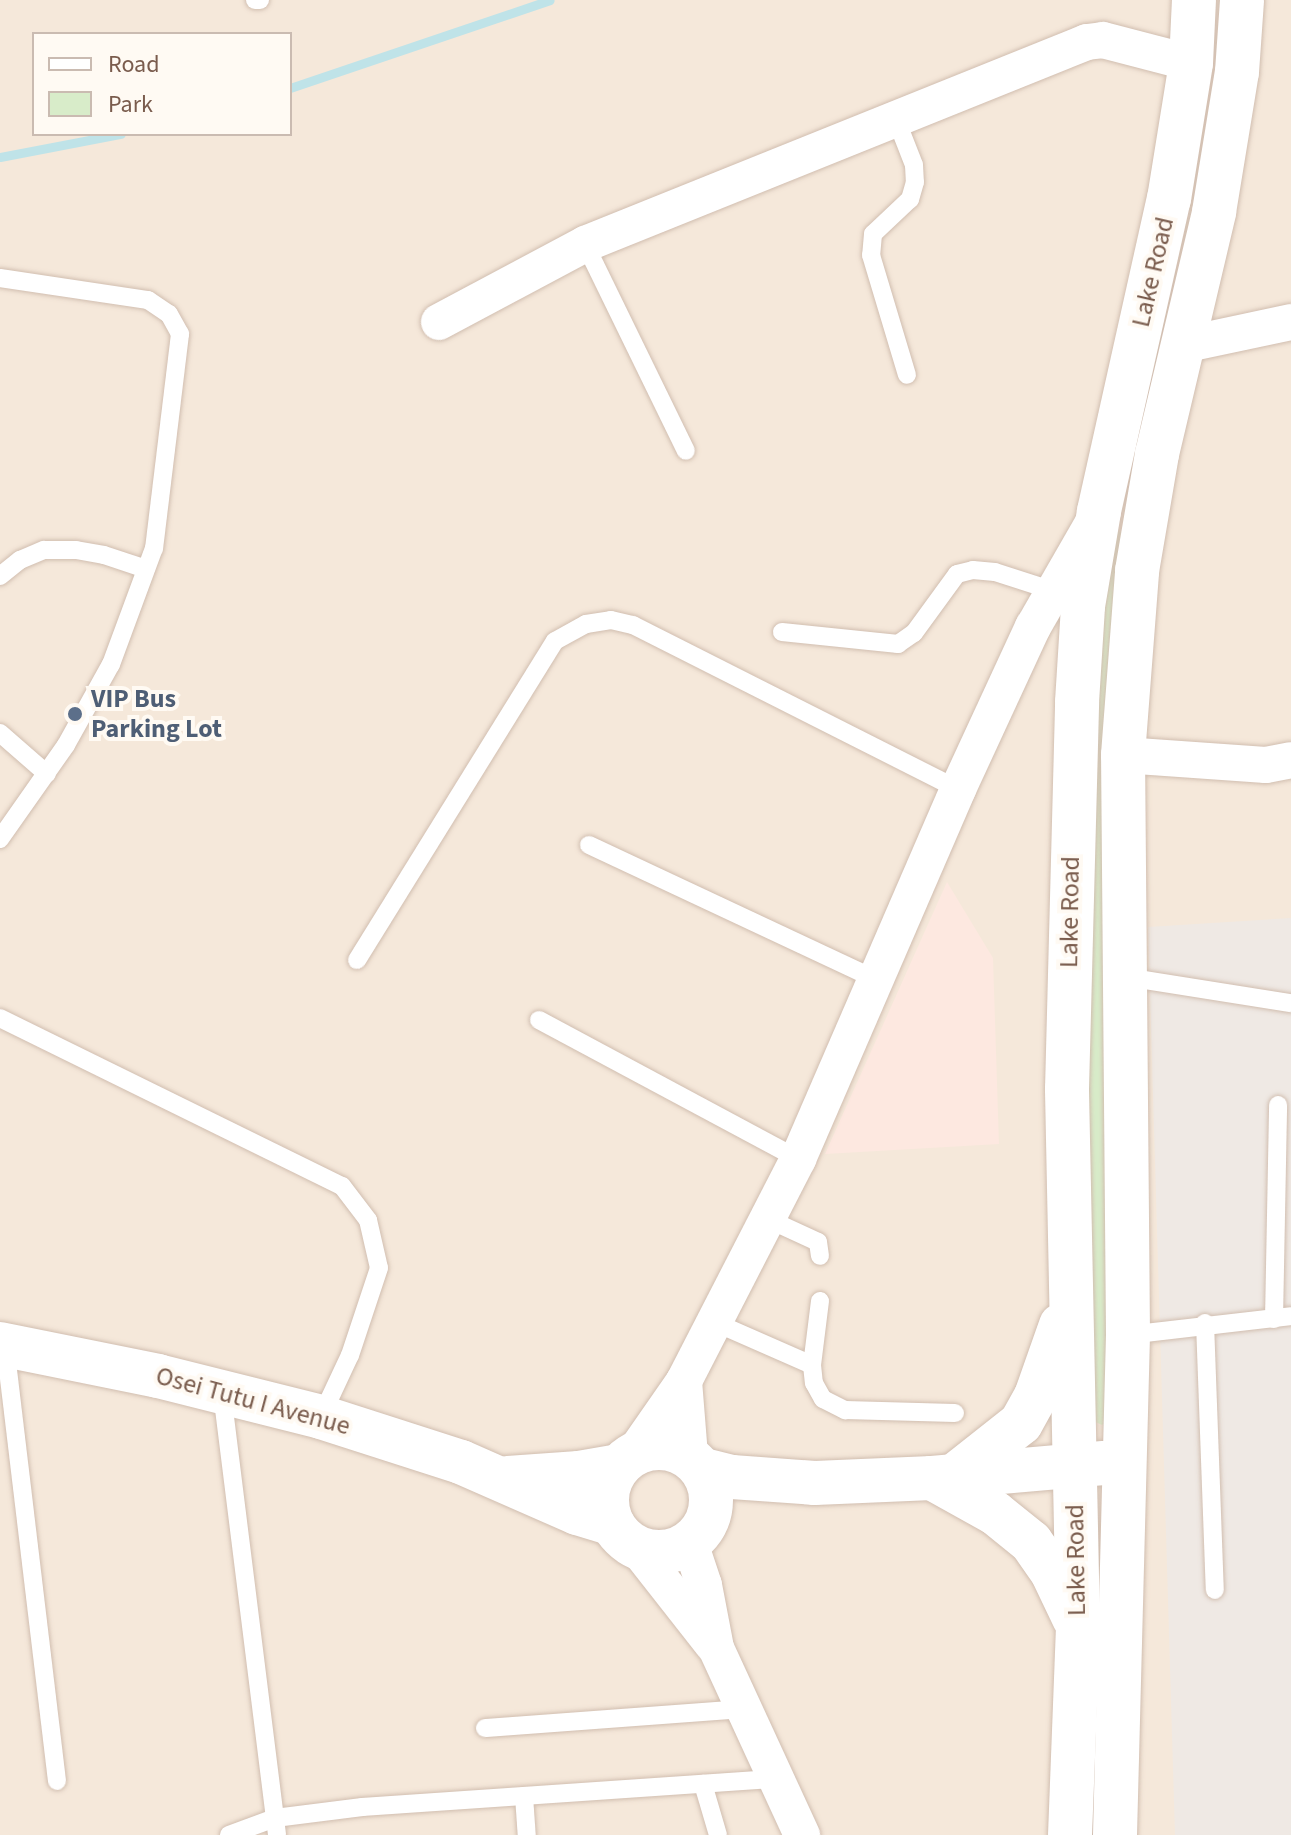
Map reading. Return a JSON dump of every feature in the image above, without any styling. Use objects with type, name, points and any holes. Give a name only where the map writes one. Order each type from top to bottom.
[{"type":"main road","name":"Lake Road","points":[[1070,1835],[1078,1625],[1067,1089],[1076,732],[1083,606],[1099,511],[1169,199],[1191,63],[1194,0]]},
{"type":"main road","name":"Lake Road","points":[[1115,1835],[1128,1335],[1123,755],[1137,571],[1157,454],[1214,212],[1237,72],[1242,0]]},
{"type":"main road","points":[[943,1477],[1021,1423],[1036,1396],[1071,1296]]},
{"type":"main road","name":"Osei Tutu I Avenue","points":[[2,1344],[222,1392],[321,1417],[415,1446],[501,1478],[624,1536]]},
{"type":"main road","points":[[815,1483],[699,1531],[673,1551],[654,1552],[624,1536],[607,1504],[609,1483],[626,1460],[662,1448],[732,1477],[815,1483],[943,1477],[1126,1462]]},
{"type":"main road","name":"Osei Tutu I Avenue","points":[[501,1478],[579,1473],[626,1460]]},
{"type":"main road","points":[[697,1463],[712,1494],[699,1531]]},
{"type":"main road","points":[[943,1477],[1031,1542],[1053,1574],[1078,1625]]},
{"type":"street","points":[[439,322],[585,244],[1087,42],[1103,40],[1191,63]]},
{"type":"street","points":[[1183,345],[1291,322]]},
{"type":"street","points":[[626,1460],[684,1381],[798,1159],[958,789],[1054,591],[1099,511]]},
{"type":"street","points":[[1123,755],[1266,765],[1291,760]]},
{"type":"street","points":[[684,1381],[697,1463]]},
{"type":"street","points":[[699,1531],[704,1585],[716,1648],[802,1835]]},
{"type":"street","points":[[624,1536],[716,1648]]},
{"type":"lane","points":[[896,119],[914,165],[915,182],[910,199],[873,234],[871,255],[907,375]]},
{"type":"lane","points":[[585,244],[686,451]]},
{"type":"lane","points":[[0,278],[148,300],[169,314],[180,334],[154,548],[111,664],[47,774],[0,839]]},
{"type":"lane","points":[[0,576],[20,560],[44,550],[76,550],[104,555],[146,569]]},
{"type":"lane","points":[[782,632],[898,644],[914,633],[957,574],[973,570],[995,572],[1054,591]]},
{"type":"lane","points":[[357,960],[555,641],[586,624],[611,620],[633,625],[958,789]]},
{"type":"lane","points":[[0,733],[47,774]]},
{"type":"lane","points":[[589,845],[875,979]]},
{"type":"lane","points":[[1123,977],[1291,1003]]},
{"type":"lane","points":[[0,1018],[342,1186],[368,1220],[379,1268],[350,1355],[321,1417]]},
{"type":"lane","points":[[539,1020],[798,1159]]},
{"type":"lane","points":[[1128,1335],[1205,1323],[1283,1317],[1278,1105]]},
{"type":"lane","points":[[768,1219],[818,1242],[820,1256]]},
{"type":"lane","points":[[820,1301],[812,1365],[814,1383],[823,1399],[845,1410],[955,1413]]},
{"type":"lane","points":[[714,1322],[812,1365]]},
{"type":"lane","points":[[1205,1323],[1215,1590]]},
{"type":"lane","points":[[2,1344],[57,1781]]},
{"type":"lane","points":[[222,1392],[276,1826]]},
{"type":"lane","points":[[485,1728],[744,1709]]},
{"type":"lane","points":[[229,1835],[362,1807],[776,1779]]},
{"type":"lane","points":[[703,1784],[718,1835]]},
{"type":"lane","points":[[524,1796],[527,1835]]},
{"type":"shaded area","points":[[0,0],[1291,0],[1291,1835],[0,1835]]},
{"type":"shaded area","points":[[947,882],[993,958],[999,1144],[825,1154]]},
{"type":"shaded area","points":[[1291,918],[1291,1835],[1175,1835],[1148,927]]},
{"type":"green space","points":[[1114,530],[1121,532],[1118,570],[1115,1416],[1102,1425],[1089,1419],[1087,1378],[1091,690]]},
{"type":"waterway","points":[[292,87],[550,0]]},
{"type":"waterway","points":[[0,157],[110,136]]},
{"type":"place","name":"VIP Bus Parking Lot","points":[[75,714]]}]
